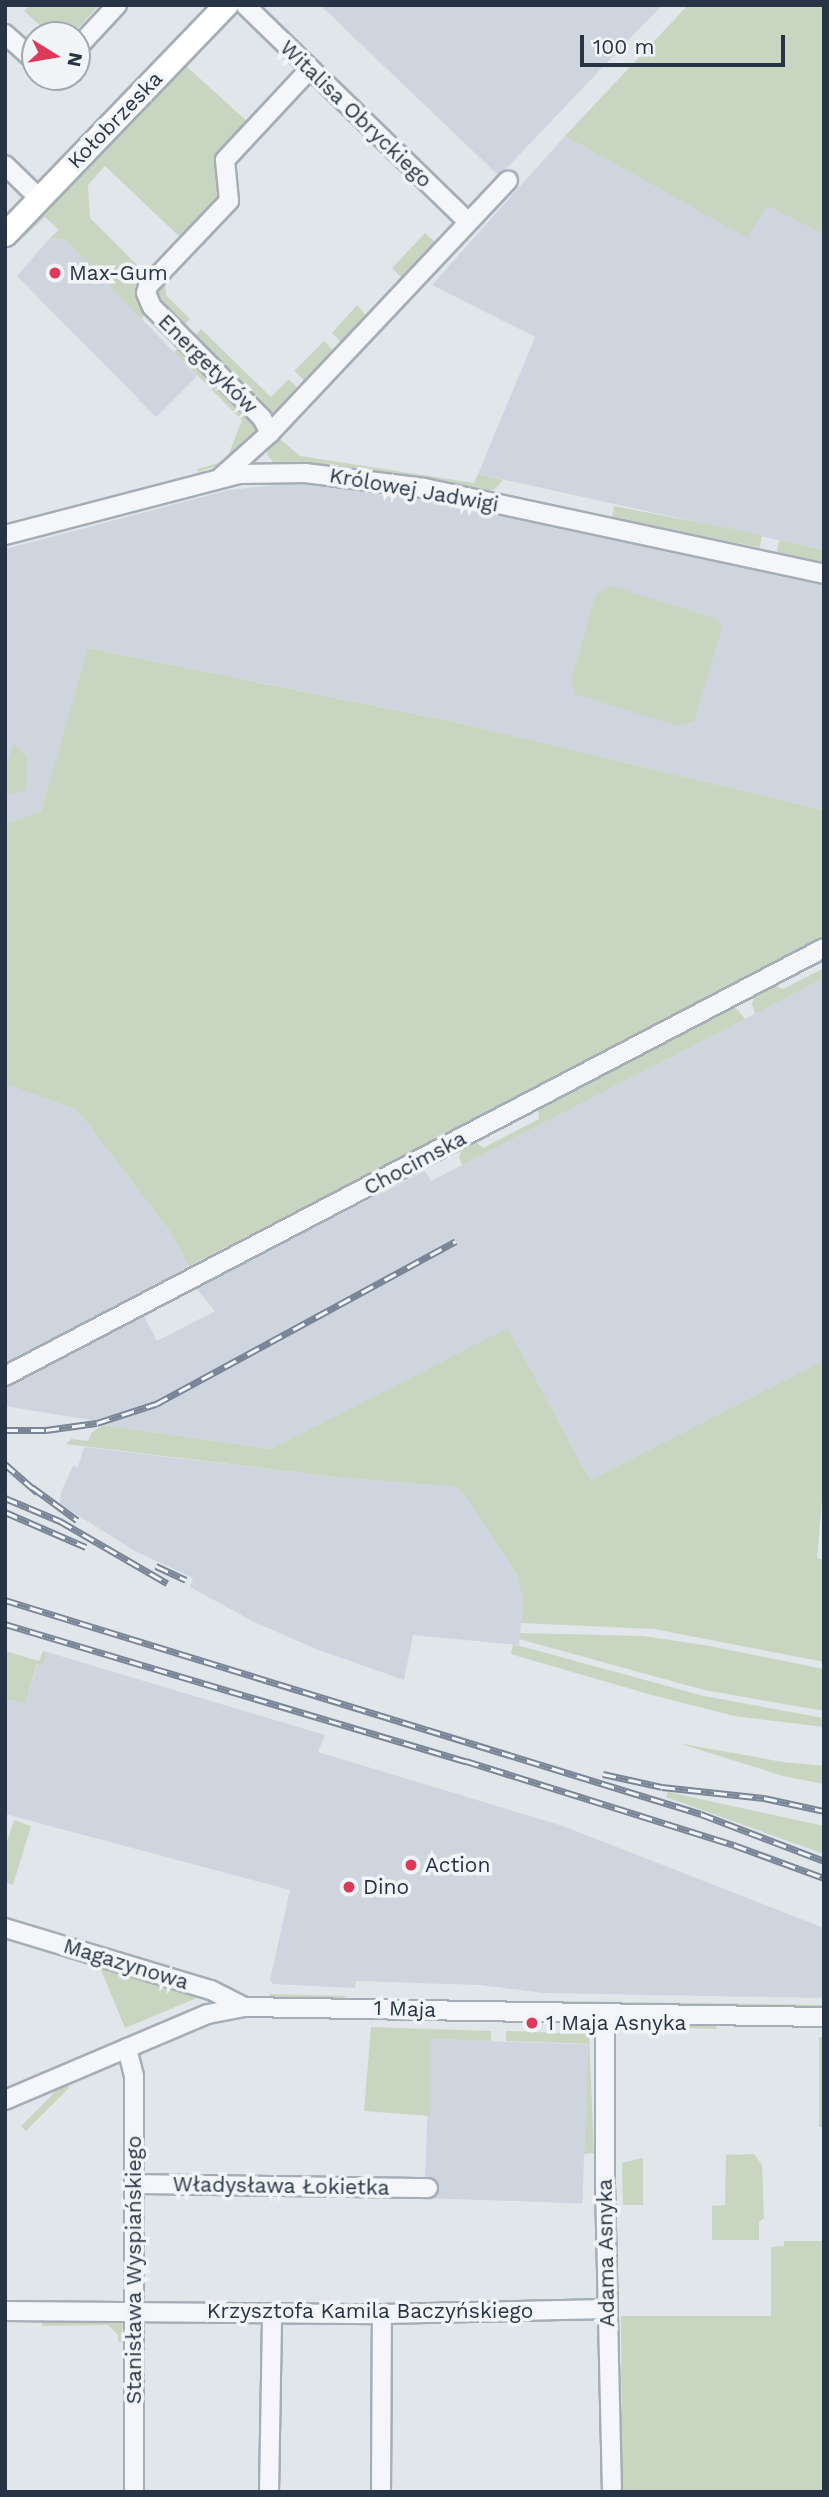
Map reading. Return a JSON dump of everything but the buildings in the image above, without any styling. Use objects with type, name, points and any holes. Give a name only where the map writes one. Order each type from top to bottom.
[{"type":"main road","name":"Kołobrzeska","points":[[5,234],[225,5]]},
{"type":"street","points":[[91,33],[117,5]]},
{"type":"street","name":"Witalisa Obryckiego","points":[[244,5],[468,222]]},
{"type":"street","points":[[5,34],[21,48]]},
{"type":"street","name":"Energetyków","points":[[263,473],[262,418],[152,307],[146,293],[148,286],[229,201],[225,160],[310,69]]},
{"type":"street","points":[[5,165],[40,199]]},
{"type":"street","name":"Energetyków","points":[[218,479],[264,438],[508,180]]},
{"type":"street","name":"Królowej Jadwigi","points":[[5,535],[218,479],[263,473],[348,476],[424,488],[824,574]]},
{"type":"street","name":"Chocimska","points":[[5,1376],[824,947]]},
{"type":"street","name":"Magazynowa","points":[[5,1928],[206,1988],[244,2007]]},
{"type":"street","name":"1 Maja","points":[[5,2100],[208,2014],[244,2007],[824,2017]]},
{"type":"street","name":"Adama Asnyka","points":[[605,2014],[607,2309],[612,2492]]},
{"type":"street","name":"Stanisława Wyspiańskiego","points":[[127,2049],[134,2074],[134,2492]]},
{"type":"street","name":"Władysława Łokietka","points":[[134,2184],[428,2188]]},
{"type":"street","name":"Krzysztofa Kamila Baczyńskiego","points":[[5,2311],[382,2314],[607,2309]]},
{"type":"street","points":[[269,2492],[272,2313]]},
{"type":"street","points":[[381,2492],[382,2314]]},
{"type":"shaded area","points":[[320,5],[662,5],[499,176]]},
{"type":"shaded area","points":[[565,136],[746,237],[767,206],[824,235],[824,550],[478,474],[535,337],[432,285]]},
{"type":"shaded area","points":[[50,238],[65,240],[197,376],[156,417],[17,276]]},
{"type":"shaded area","points":[[293,483],[397,493],[824,583],[824,810],[460,723],[89,648],[41,811],[5,824],[5,549],[229,490]]},
{"type":"shaded area","points":[[824,978],[824,1360],[590,1480],[508,1329],[271,1449],[103,1425],[91,1420],[5,1406],[5,1384],[142,1312],[157,1341],[215,1311],[196,1288],[425,1171],[431,1181]]},
{"type":"shaded area","points":[[5,1084],[77,1110],[169,1230],[189,1266],[5,1365]]},
{"type":"shaded area","points":[[84,1447],[335,1477],[455,1487],[465,1495],[516,1573],[523,1601],[519,1645],[413,1635],[404,1680],[316,1649],[254,1622],[190,1587],[193,1578],[135,1551],[60,1504],[61,1492],[73,1466],[78,1467]]},
{"type":"shaded area","points":[[47,1652],[325,1735],[318,1752],[563,1826],[824,1928],[824,1998],[544,1993],[479,1985],[356,1981],[355,1988],[273,1984],[270,1980],[290,1890],[5,1814],[5,1699],[25,1704],[38,1663],[43,1665]]},
{"type":"shaded area","points":[[430,2039],[588,2045],[582,2203],[424,2198]]},
{"type":"green space","points":[[30,5],[99,5],[85,21],[35,21],[24,11]]},
{"type":"green space","points":[[688,5],[824,5],[824,235],[767,206],[747,238],[565,136]]},
{"type":"green space","points":[[184,64],[251,125],[222,156],[224,195],[184,241],[105,166],[88,185],[90,218],[141,269],[147,270],[135,287],[145,307],[146,313],[141,319],[65,240],[50,238],[59,230],[45,217],[23,238],[20,236]]},
{"type":"green space","points":[[425,233],[435,242],[435,246],[405,279],[402,278],[392,268]]},
{"type":"green space","points":[[165,280],[166,295],[190,319],[181,329],[155,299],[158,288]]},
{"type":"green space","points":[[357,305],[368,318],[344,343],[341,342],[332,333]]},
{"type":"green space","points":[[201,329],[271,397],[289,379],[300,391],[278,416],[271,419],[193,338]]},
{"type":"green space","points":[[324,341],[336,353],[306,383],[294,371]]},
{"type":"green space","points":[[181,346],[254,418],[258,431],[257,436],[227,463],[198,472],[197,469],[226,461],[242,420],[174,352]]},
{"type":"green space","points":[[278,437],[300,456],[474,483],[478,474],[503,480],[494,490],[473,490],[380,472],[326,466],[276,465],[267,455],[269,447]]},
{"type":"green space","points":[[614,506],[762,535],[760,548],[612,519]]},
{"type":"green space","points":[[779,540],[824,550],[824,565],[780,556],[777,552]]},
{"type":"green space","points":[[611,586],[718,619],[722,629],[694,721],[678,726],[574,694],[571,681],[594,601],[599,592]]},
{"type":"green space","points":[[88,648],[460,723],[824,810],[824,939],[189,1266],[169,1230],[77,1110],[5,1084],[5,824],[41,811]]},
{"type":"green space","points":[[14,744],[27,756],[26,790],[5,795],[5,767]]},
{"type":"green space","points":[[824,968],[824,978],[755,1014],[752,1004],[756,991],[769,984],[783,989]]},
{"type":"green space","points":[[729,1006],[737,1009],[745,1019],[462,1165],[459,1157],[464,1144],[473,1139],[483,1148],[539,1119],[537,1105]]},
{"type":"green space","points":[[508,1328],[590,1480],[824,1360],[824,1477],[817,1558],[824,1560],[824,1662],[654,1629],[521,1623],[523,1601],[516,1573],[465,1495],[455,1487],[335,1477],[66,1444],[71,1439],[88,1441],[92,1432],[103,1425],[271,1449]]},
{"type":"green space","points":[[520,1633],[643,1636],[710,1646],[824,1669],[824,1711],[704,1690],[519,1639]]},
{"type":"green space","points":[[513,1644],[704,1696],[824,1718],[824,1727],[734,1716],[652,1695],[511,1654]]},
{"type":"green space","points":[[5,1651],[39,1661],[43,1651],[47,1652],[43,1665],[37,1664],[25,1704],[5,1699]]},
{"type":"green space","points":[[678,1743],[783,1762],[824,1766],[824,1784],[783,1776]]},
{"type":"green space","points":[[668,1792],[824,1826],[824,1854],[666,1797]]},
{"type":"green space","points":[[14,1820],[31,1826],[13,1885],[5,1882],[5,1848]]},
{"type":"green space","points":[[99,1965],[204,1995],[125,2028]]},
{"type":"green space","points":[[270,1994],[348,1996],[339,2000],[270,1998]]},
{"type":"green space","points":[[557,2001],[824,2005],[824,2010],[558,2004]]},
{"type":"green space","points":[[625,2022],[715,2024],[717,2029],[621,2026]]},
{"type":"green space","points":[[371,2027],[491,2031],[491,2041],[430,2039],[430,2116],[364,2111]]},
{"type":"green space","points":[[506,2031],[589,2034],[594,2153],[584,2154],[588,2044],[506,2041]]},
{"type":"green space","points":[[819,2037],[824,2037],[824,2127],[819,2127]]},
{"type":"green space","points":[[64,2083],[69,2088],[26,2131],[21,2126]]},
{"type":"green space","points":[[754,2154],[762,2165],[764,2218],[759,2222],[759,2240],[712,2240],[712,2206],[725,2205],[726,2155]]},
{"type":"green space","points":[[643,2158],[643,2205],[623,2205],[622,2163]]},
{"type":"green space","points":[[784,2241],[824,2241],[824,2492],[622,2492],[621,2316],[771,2316],[771,2247],[784,2246]]},
{"type":"green space","points":[[42,2317],[123,2319],[122,2342],[118,2342],[118,2335],[108,2325],[42,2326]]},
{"type":"railway","points":[[5,1430],[46,1430],[97,1423],[156,1404],[456,1241]]},
{"type":"railway","points":[[5,1464],[37,1492]]},
{"type":"railway","points":[[32,1487],[77,1520]]},
{"type":"railway","points":[[5,1498],[60,1521],[167,1583]]},
{"type":"railway","points":[[5,1512],[86,1547]]},
{"type":"railway","points":[[156,1566],[186,1580]]},
{"type":"railway","points":[[5,1600],[701,1814],[824,1861]]},
{"type":"railway","points":[[5,1624],[466,1761],[734,1845],[824,1878]]},
{"type":"railway","points":[[603,1774],[662,1787],[764,1798],[824,1811]]},
{"type":"place","name":"Max-Gum","points":[[55,273]]},
{"type":"place","name":"Action","points":[[411,1865]]},
{"type":"place","name":"Dino","points":[[349,1887]]},
{"type":"place","name":"1 Maja Asnyka","points":[[532,2023]]}]
